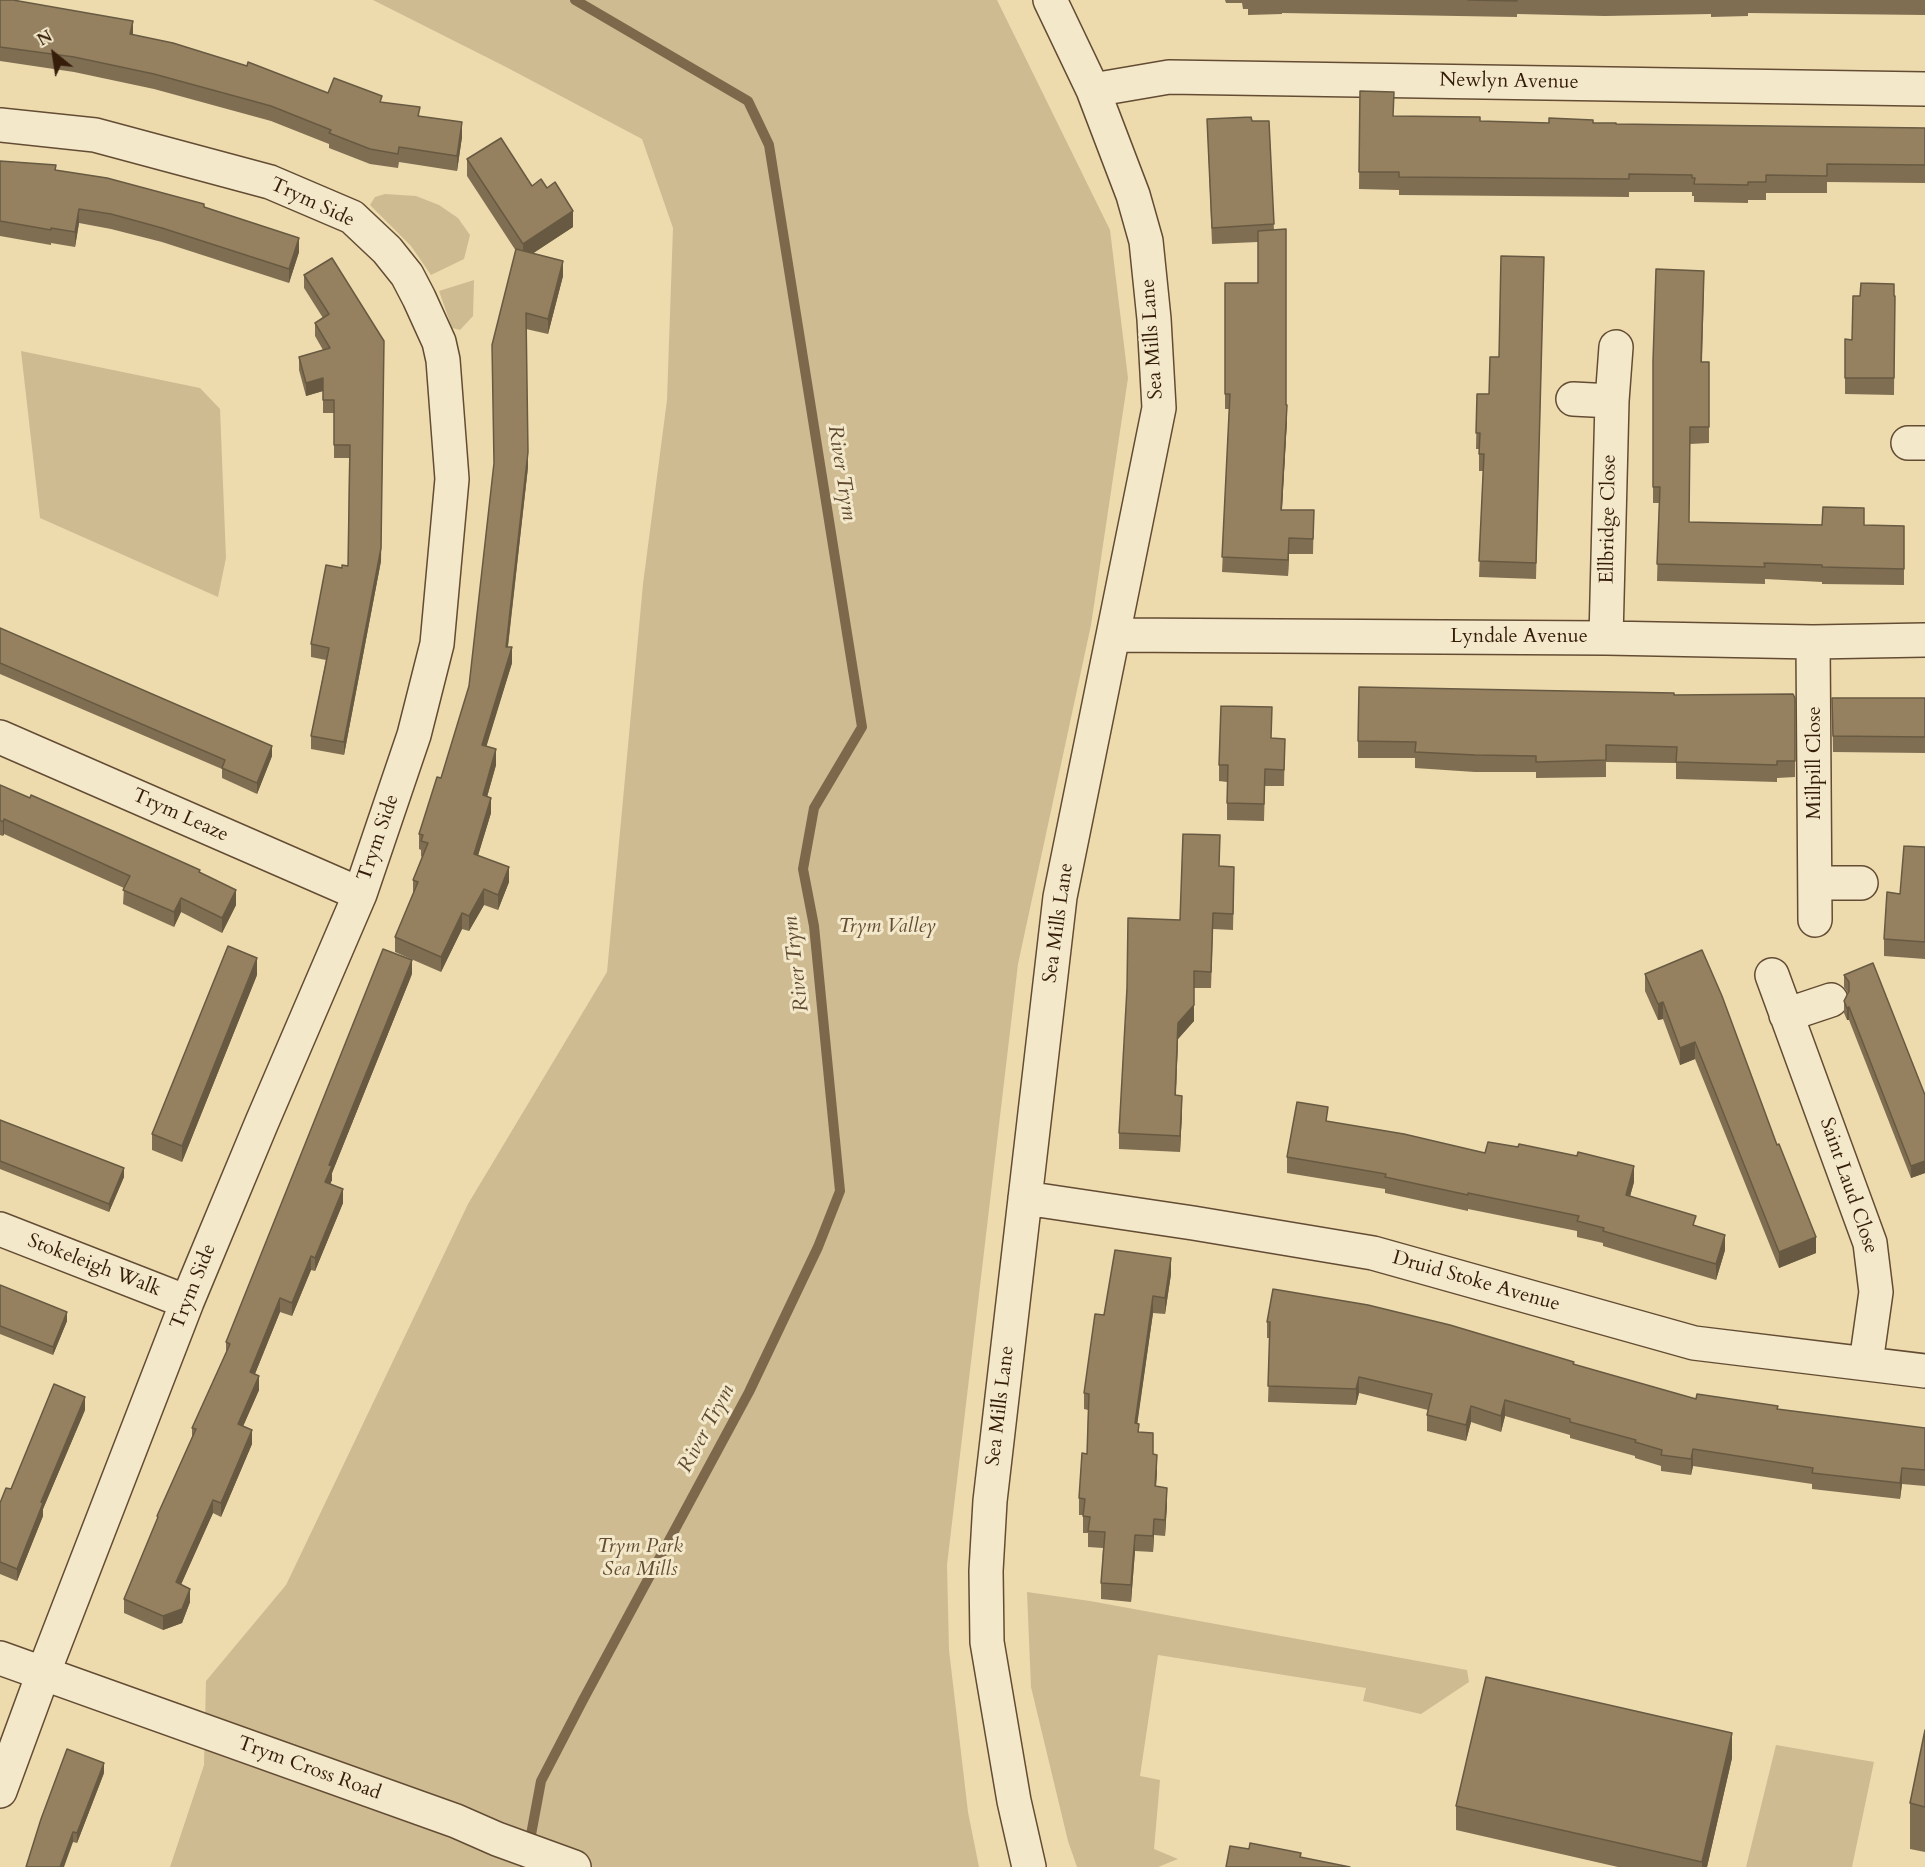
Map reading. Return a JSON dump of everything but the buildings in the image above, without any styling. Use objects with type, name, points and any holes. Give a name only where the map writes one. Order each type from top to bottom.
[{"type":"street","name":"Sea Mills Lane","points":[[1029,1867],[1014,1801],[987,1642],[986,1571],[990,1501],[1060,897],[1159,408],[1154,319],[1146,241],[1133,195],[1093,90],[1050,0]]},
{"type":"street","name":"Newlyn Avenue","points":[[1093,90],[1169,76],[1925,89]]},
{"type":"street","name":"Trym Side","points":[[0,125],[95,135],[270,183],[352,217],[387,250],[407,275],[439,342],[443,360],[452,480],[437,644],[414,735],[360,894],[188,1302],[43,1674],[0,1791]]},
{"type":"street","name":"Ellbridge Close","points":[[1606,638],[1612,401],[1616,347]]},
{"type":"street","points":[[1574,399],[1612,401]]},
{"type":"street","name":"Lyndale Avenue","points":[[1114,635],[1606,638],[1813,642],[1925,640]]},
{"type":"street","name":"Millpill Close","points":[[1813,642],[1815,920]]},
{"type":"street","name":"Trym Leaze","points":[[0,737],[360,894]]},
{"type":"street","points":[[1815,883],[1861,883]]},
{"type":"street","name":"Saint Laud Close","points":[[1772,975],[1870,1243],[1876,1292],[1866,1363]]},
{"type":"street","points":[[1786,1015],[1831,1000]]},
{"type":"street","name":"Druid Stoke Avenue","points":[[1025,1198],[1373,1253],[1694,1344],[1925,1371]]},
{"type":"street","name":"Stokeleigh Walk","points":[[0,1229],[188,1302]]},
{"type":"street","name":"Trym Cross Road","points":[[0,1658],[445,1817],[543,1857],[574,1867]]},
{"type":"green space","name":"Trym Park Sea Mills","points":[[373,0],[997,0],[1110,230],[1128,378],[1091,625],[1018,964],[947,1565],[949,1650],[968,1812],[979,1867],[170,1867],[204,1765],[206,1681],[286,1585],[468,1204],[607,972],[643,584],[667,400],[673,228],[642,139]]},
{"type":"green space","points":[[385,194],[416,196],[439,205],[458,218],[470,235],[464,259],[431,275],[411,246],[370,205],[375,197]]},
{"type":"green space","points":[[474,280],[473,316],[460,330],[452,328],[439,291]]},
{"type":"green space","points":[[21,351],[200,388],[220,409],[226,558],[218,597],[40,518]]},
{"type":"green space","points":[[1027,1592],[1090,1601],[1467,1670],[1469,1682],[1421,1714],[1363,1701],[1366,1688],[1158,1655],[1140,1776],[1160,1780],[1154,1849],[1178,1859],[1158,1867],[1077,1867],[1068,1841],[1031,1687]]},
{"type":"green space","points":[[1776,1745],[1874,1762],[1852,1867],[1746,1867]]},
{"type":"waterway","name":"River Trym","points":[[525,1867],[541,1781],[749,1392],[818,1247],[840,1191],[814,926],[803,869],[814,808],[862,727],[769,145],[748,101],[575,0]]},
{"type":"park label","name":"Trym Valley","points":[[887,927]]}]
